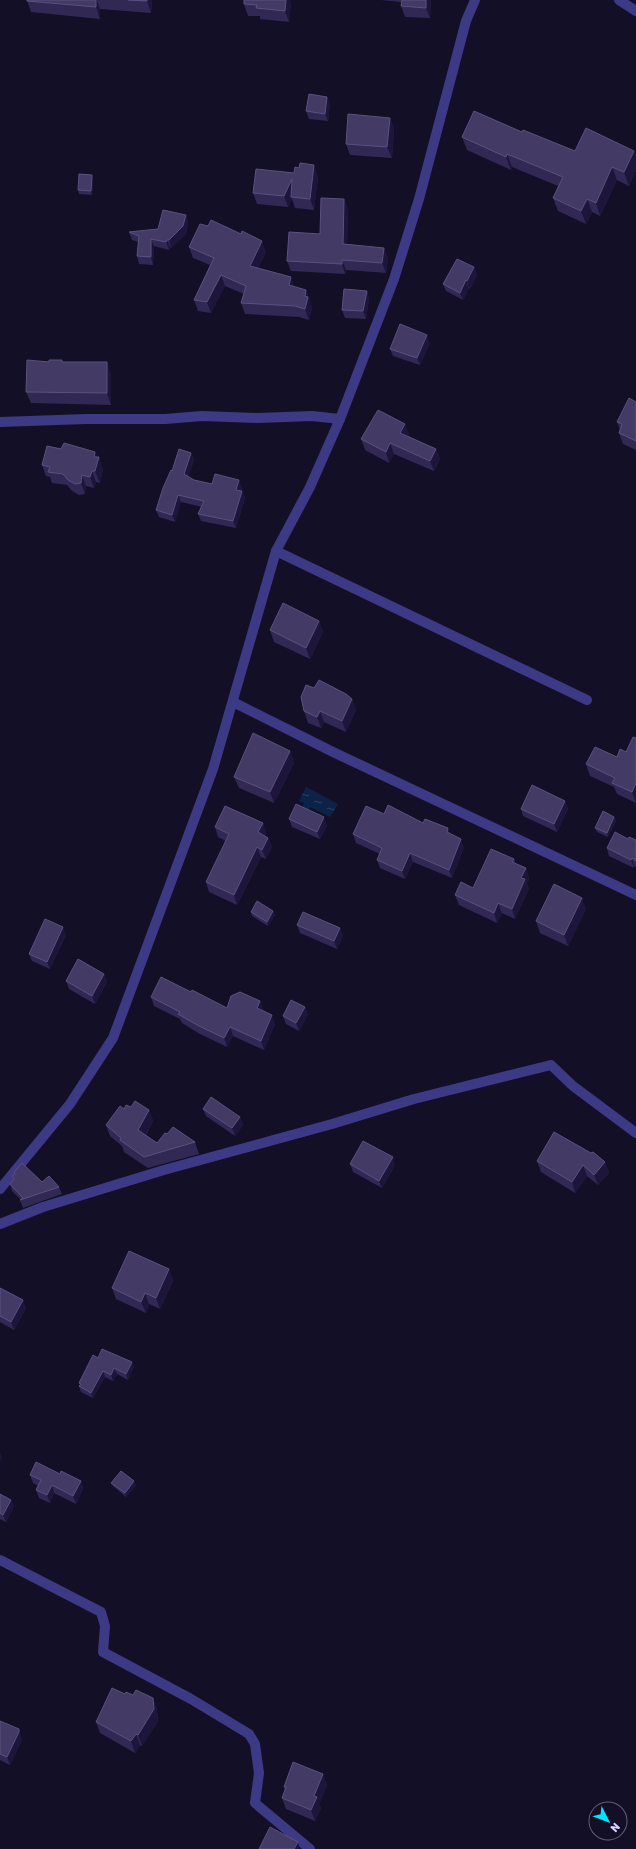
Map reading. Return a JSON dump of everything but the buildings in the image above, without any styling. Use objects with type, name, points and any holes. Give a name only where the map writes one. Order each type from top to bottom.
[{"type":"street","points":[[0,1189],[70,1104],[113,1038],[213,769],[276,551],[310,487],[340,419],[394,279],[419,199],[466,21],[475,0]]},
{"type":"street","points":[[619,0],[636,11]]},
{"type":"street","points":[[0,422],[86,418],[165,419],[202,416],[258,418],[312,416],[340,419]]},
{"type":"street","points":[[276,551],[587,700]]},
{"type":"street","points":[[233,702],[333,752],[636,895]]},
{"type":"street","points":[[0,1224],[43,1207],[199,1160],[332,1124],[414,1099],[552,1065],[573,1086],[636,1133]]},
{"type":"street","points":[[0,1560],[101,1612],[105,1626],[103,1652],[191,1699],[249,1734],[255,1744],[259,1773],[255,1803],[310,1849]]},
{"type":"water","points":[[306,787],[338,804],[330,817],[310,807],[307,812],[301,810],[304,803],[299,801]]}]
